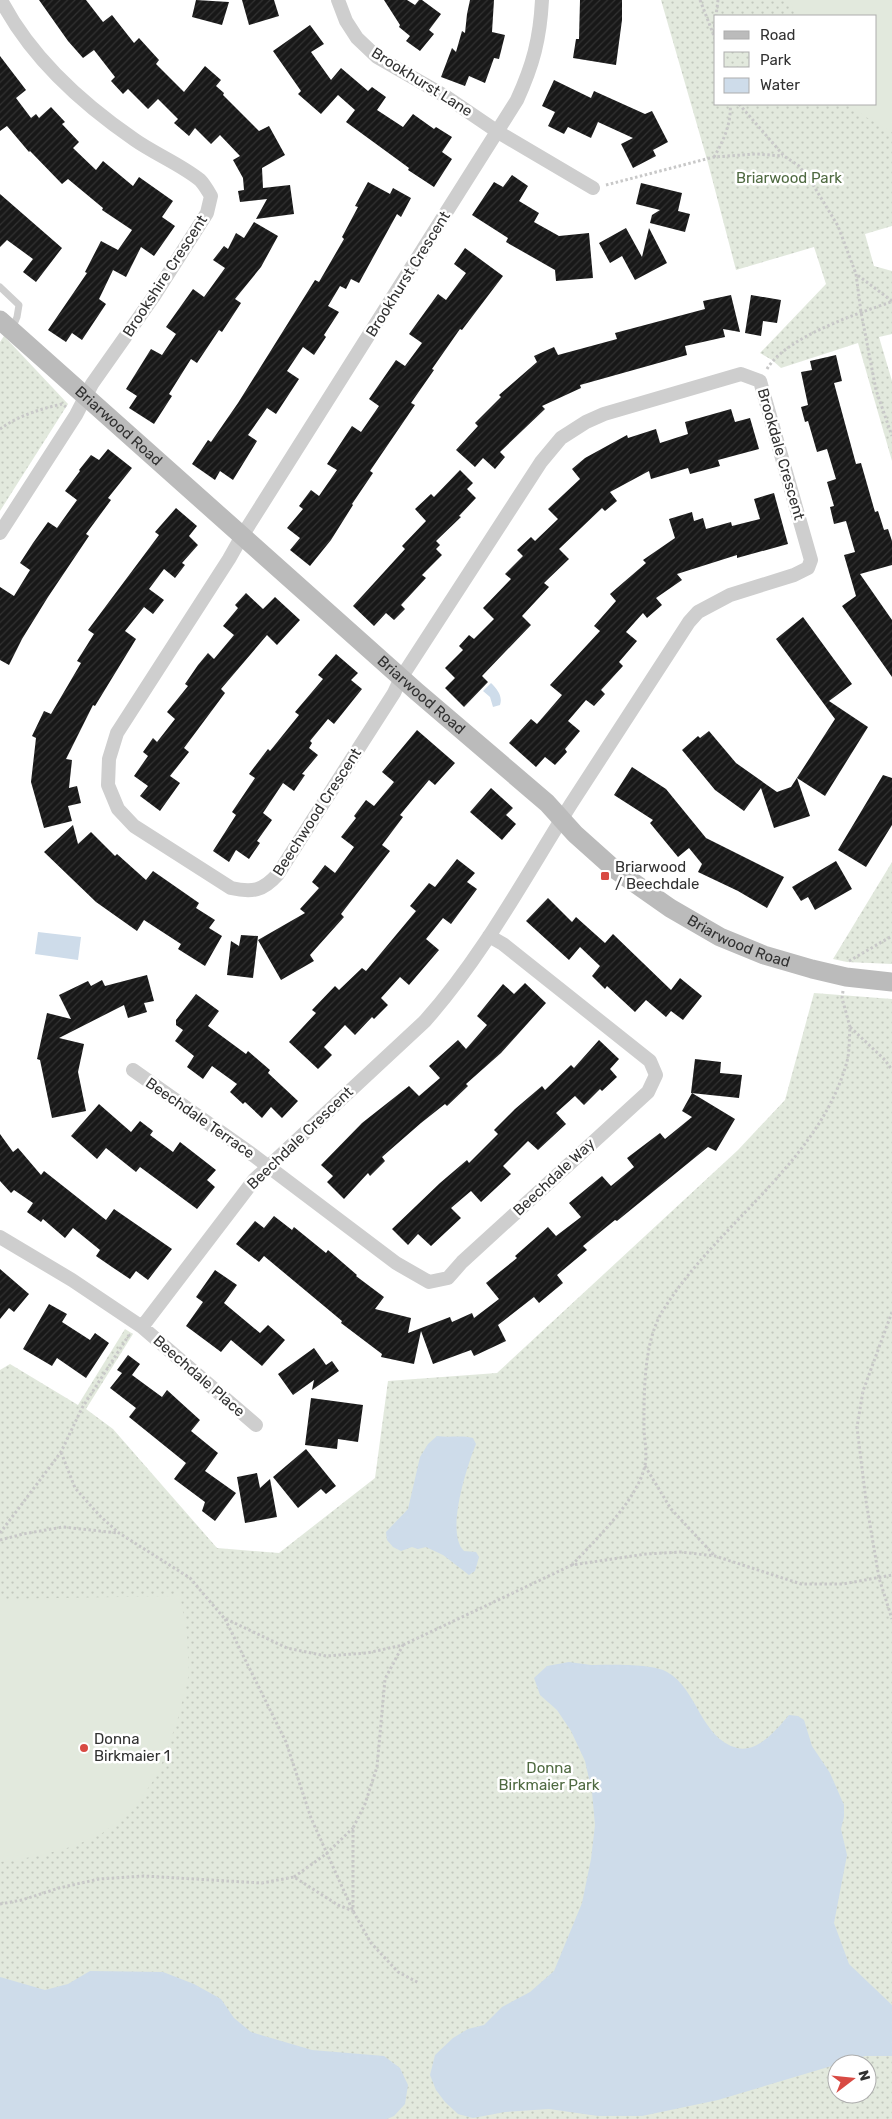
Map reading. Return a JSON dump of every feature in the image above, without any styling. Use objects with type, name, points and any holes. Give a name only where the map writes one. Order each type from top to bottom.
[{"type":"street","name":"Brookshire Crescent","points":[[1,0],[22,35],[48,69],[134,140],[201,181],[211,196],[207,213],[154,296],[92,384],[86,398]]},
{"type":"street","name":"Brookhurst Lane","points":[[338,0],[346,21],[357,38],[377,57],[445,96],[498,132],[593,188]]},
{"type":"street","name":"Brookhurst Crescent","points":[[242,536],[517,100],[531,69],[541,24],[542,0]]},
{"type":"street","name":"Briarwood Road","points":[[6,325],[401,678],[547,804],[613,868],[670,908],[720,937],[764,955],[846,977],[892,982]]},
{"type":"street","name":"Brookdale Crescent","points":[[401,678],[541,462],[561,438],[586,422],[604,414],[741,374],[760,381],[811,560],[808,568],[794,575],[730,595],[698,612],[689,622],[562,820]]},
{"type":"street","points":[[0,534],[86,398]]},
{"type":"street","name":"Beechwood Crescent","points":[[242,536],[117,732],[109,759],[108,785],[118,810],[134,826],[230,888],[247,892],[258,890],[270,883],[278,874],[401,678]]},
{"type":"street","name":"Beechdale Crescent","points":[[142,1327],[254,1180],[425,1021],[449,994],[489,936],[562,820]]},
{"type":"street","name":"Beechdale Way","points":[[267,1166],[396,1263],[429,1282],[448,1278],[469,1255],[648,1092],[656,1075],[650,1061],[503,944],[489,936]]},
{"type":"street","name":"Beechdale Terrace","points":[[133,1070],[267,1166]]},
{"type":"street","points":[[0,1237],[142,1327]]},
{"type":"street","name":"Beechdale Place","points":[[142,1327],[256,1425]]},
{"type":"lane","points":[[0,286],[19,305],[17,317],[6,325]]},
{"type":"path","points":[[700,0],[714,33]]},
{"type":"path","points":[[716,15],[718,0]]},
{"type":"path","points":[[714,157],[721,146],[726,131],[730,105]]},
{"type":"path","points":[[740,105],[784,156],[799,166],[821,197],[838,226],[856,274],[861,312],[876,390],[892,436]]},
{"type":"path","points":[[593,188],[714,157],[756,154],[784,156]]},
{"type":"path","points":[[856,274],[892,301]]},
{"type":"path","points":[[770,364],[772,360],[793,345],[844,318],[892,301]]},
{"type":"path","points":[[0,429],[19,418],[43,408],[62,404],[76,415]]},
{"type":"path","points":[[572,1565],[608,1527],[636,1489],[645,1465],[644,1403],[649,1350],[661,1314],[687,1277],[780,1176],[805,1143],[826,1110],[847,1063],[850,1027],[879,1054],[892,1070]]},
{"type":"path","points":[[892,1312],[863,1391],[857,1427],[866,1501],[879,1578],[892,1619]]},
{"type":"path","points":[[0,1533],[61,1452],[82,1408],[129,1335],[120,1329],[129,1317]]},
{"type":"path","points":[[61,1452],[75,1488],[100,1516],[119,1533],[190,1578],[224,1618],[286,1742],[311,1818],[353,1911],[371,1943],[398,1972],[419,1983]]},
{"type":"path","points":[[645,1465],[671,1509],[714,1556]]},
{"type":"path","points":[[0,1540],[63,1527],[119,1533]]},
{"type":"path","points":[[224,1618],[287,1648],[326,1656],[367,1654],[403,1646],[572,1565],[646,1554],[681,1552],[714,1556],[801,1584],[843,1584],[892,1576]]},
{"type":"path","points":[[0,1904],[22,1900],[98,1879],[144,1876],[262,1883],[294,1877],[326,1854],[354,1828],[365,1804],[377,1767],[384,1679],[403,1646]]},
{"type":"path","points":[[353,1911],[354,1828]]},
{"type":"path","points":[[294,1877],[338,1905],[353,1911]]},
{"type":"green space","name":"Briarwood Park","points":[[661,0],[892,0],[892,226],[865,234],[874,266],[892,271],[892,334],[879,337],[892,381],[892,461],[858,343],[781,368],[760,353],[826,284],[814,247],[736,270],[708,163]]},
{"type":"green space","points":[[790,0],[892,0],[892,132],[864,116],[852,105],[877,105],[877,15],[795,15]]},
{"type":"green space","points":[[4,336],[68,404],[0,511],[0,342]]},
{"type":"green space","points":[[892,862],[892,964],[847,962],[833,959]]},
{"type":"green space","name":"Donna Birkmaier Park","points":[[814,993],[892,999],[892,2119],[0,2119],[0,1370],[10,1364],[78,1405],[125,1329],[133,1334],[86,1409],[113,1429],[217,1548],[279,1553],[375,1478],[388,1381],[497,1373],[738,1150],[785,1100]]},
{"type":"green space","name":"Donna Birkmaier 1","points":[[180,1596],[187,1633],[189,1674],[177,1722],[158,1774],[132,1811],[101,1834],[74,1846],[38,1856],[0,1862],[0,1599]]},
{"type":"water","points":[[491,683],[501,699],[500,705],[493,707],[490,697],[483,691]]},
{"type":"water","points":[[38,932],[81,937],[78,960],[35,954]]},
{"type":"water","points":[[437,1436],[473,1438],[476,1444],[463,1483],[457,1515],[459,1542],[464,1551],[476,1552],[479,1557],[475,1571],[469,1575],[443,1555],[426,1547],[418,1549],[412,1547],[401,1551],[393,1547],[387,1540],[386,1532],[408,1509],[420,1457],[428,1444]]},
{"type":"water","points":[[569,1662],[591,1665],[651,1667],[667,1672],[686,1690],[715,1734],[725,1743],[737,1748],[745,1749],[760,1743],[773,1733],[789,1715],[798,1716],[804,1720],[812,1746],[830,1773],[844,1805],[841,1829],[847,1855],[834,1923],[849,1964],[892,2005],[892,2056],[877,2056],[877,2054],[827,2054],[827,2067],[718,2100],[642,2116],[598,2116],[549,2109],[505,2112],[473,2118],[458,2114],[445,2102],[436,2090],[430,2075],[435,2055],[453,2038],[468,2029],[484,2025],[502,2007],[530,1992],[554,1971],[582,1903],[591,1859],[595,1825],[592,1792],[585,1761],[571,1731],[557,1710],[540,1695],[534,1678],[547,1666]]},
{"type":"water","points":[[90,1971],[163,1972],[194,1984],[221,1999],[234,2018],[251,2032],[312,2050],[384,2056],[400,2068],[408,2085],[405,2104],[394,2116],[387,2119],[0,2119],[0,1977],[45,1990],[68,1984]]},
{"type":"building","points":[[39,0],[86,0],[103,22],[112,15],[134,43],[139,38],[159,60],[156,64],[184,92],[205,66],[221,80],[216,86],[224,93],[223,95],[259,131],[269,126],[285,155],[262,168],[263,188],[290,185],[294,214],[256,219],[267,199],[240,202],[238,191],[244,190],[243,178],[233,160],[240,156],[220,135],[211,144],[195,128],[189,136],[174,123],[178,119],[158,99],[148,109],[128,89],[123,94],[111,81],[115,77],[94,50],[83,58],[68,41]]},
{"type":"building","points":[[196,0],[229,2],[222,25],[192,17]]},
{"type":"building","points":[[242,0],[274,0],[279,16],[249,25]]},
{"type":"building","points":[[384,0],[407,0],[415,5],[419,0],[422,0],[441,14],[429,30],[434,34],[420,51],[406,41],[410,36],[399,27],[400,25]]},
{"type":"building","points":[[470,0],[494,0],[492,32],[505,35],[499,59],[494,58],[485,83],[469,76],[465,86],[441,77],[452,48],[456,52],[462,31],[465,33]]},
{"type":"building","points":[[580,0],[622,0],[622,20],[616,65],[573,58],[576,39],[579,39]]},
{"type":"building","points":[[310,25],[324,44],[311,52],[331,80],[341,68],[368,91],[372,87],[386,97],[377,110],[403,127],[413,114],[434,129],[436,127],[452,137],[442,152],[452,159],[434,187],[408,170],[409,168],[346,122],[355,110],[338,95],[321,114],[298,94],[301,91],[273,51]]},
{"type":"building","points":[[0,56],[26,90],[16,98],[31,118],[36,114],[39,118],[51,107],[65,122],[62,124],[79,142],[73,148],[96,170],[103,161],[133,186],[139,177],[173,201],[162,217],[175,226],[154,256],[141,247],[126,277],[113,270],[99,299],[106,304],[82,340],[72,333],[66,342],[48,330],[87,273],[85,272],[101,241],[118,250],[132,230],[102,210],[103,208],[68,179],[62,184],[29,152],[7,126],[0,131]]},
{"type":"building","points":[[554,80],[591,98],[594,91],[645,114],[652,111],[668,142],[653,150],[656,156],[633,168],[621,144],[633,138],[598,122],[591,138],[568,127],[564,134],[548,126],[555,112],[542,106]]},
{"type":"building","points":[[512,175],[528,186],[519,201],[539,213],[534,222],[559,236],[589,233],[593,278],[556,281],[555,270],[506,242],[508,238],[472,215],[494,182],[503,187]]},
{"type":"building","points":[[368,182],[390,194],[393,188],[411,198],[401,217],[397,214],[359,283],[351,279],[346,289],[340,286],[328,306],[339,312],[324,335],[326,337],[314,355],[303,347],[287,371],[299,379],[276,414],[267,408],[248,435],[257,441],[233,480],[220,471],[215,480],[192,464],[208,440],[211,442],[238,403],[315,280],[319,282],[344,239],[342,237],[358,207],[355,206]]},
{"type":"building","points":[[641,183],[682,193],[678,211],[690,214],[685,232],[650,223],[652,215],[660,210],[636,204]]},
{"type":"building","points":[[0,194],[62,248],[36,282],[23,272],[33,259],[7,240],[0,247]]},
{"type":"building","points":[[254,222],[278,236],[261,267],[235,299],[241,303],[222,332],[219,330],[197,363],[191,359],[169,394],[172,396],[154,424],[129,408],[137,396],[126,389],[151,349],[162,355],[176,334],[166,327],[193,289],[204,297],[225,268],[213,260],[224,246],[228,249],[236,233],[244,238]]},
{"type":"building","points":[[626,228],[642,257],[649,228],[667,263],[635,280],[622,256],[610,263],[599,243]]},
{"type":"building","points":[[465,248],[503,276],[462,330],[460,329],[432,369],[434,370],[411,403],[415,405],[370,471],[373,473],[331,540],[310,566],[290,550],[300,538],[287,528],[303,509],[299,506],[311,490],[319,496],[337,470],[327,464],[352,426],[361,432],[379,406],[369,399],[396,360],[405,366],[422,343],[409,334],[438,294],[446,300],[466,273],[454,264]]},
{"type":"building","points":[[731,295],[740,332],[723,329],[725,337],[685,346],[687,355],[580,385],[581,388],[542,406],[545,409],[500,452],[505,457],[495,469],[483,458],[475,467],[456,450],[478,426],[475,423],[501,397],[499,395],[537,362],[534,356],[554,347],[558,355],[617,339],[615,333],[705,309],[703,301]]},
{"type":"building","points":[[751,295],[781,300],[777,323],[763,321],[761,336],[745,333]]},
{"type":"building","points":[[836,355],[842,381],[834,383],[856,464],[861,463],[875,512],[878,511],[884,530],[888,529],[892,541],[892,565],[860,574],[892,620],[892,677],[842,606],[856,596],[844,555],[855,552],[846,521],[834,524],[830,507],[834,506],[827,482],[836,479],[827,449],[817,452],[808,421],[805,422],[801,407],[808,405],[801,372],[812,370],[810,361]]},
{"type":"building","points":[[731,409],[735,422],[750,418],[759,449],[718,460],[720,466],[690,474],[688,468],[651,479],[649,471],[610,492],[617,501],[605,511],[602,508],[559,549],[569,559],[544,583],[549,587],[522,616],[531,625],[482,676],[488,682],[464,707],[445,688],[455,678],[445,668],[463,650],[459,646],[469,635],[474,639],[494,619],[483,608],[511,579],[505,574],[523,556],[517,550],[531,537],[535,541],[558,519],[548,509],[580,479],[572,469],[585,458],[627,435],[628,438],[656,429],[660,443],[688,434],[685,422]]},
{"type":"building","points":[[108,449],[132,468],[108,498],[111,500],[86,534],[89,536],[48,597],[22,639],[9,665],[0,660],[0,587],[14,596],[30,570],[20,563],[33,543],[48,522],[57,528],[77,500],[65,491],[91,455],[99,460]]},
{"type":"building","points":[[460,470],[473,483],[467,489],[476,498],[459,516],[461,517],[436,541],[440,545],[436,549],[442,555],[422,575],[426,578],[401,605],[405,609],[394,620],[386,613],[374,626],[353,606],[405,549],[402,546],[426,521],[415,509],[431,494],[434,497]]},
{"type":"building","points":[[774,493],[788,544],[737,558],[737,555],[677,574],[682,580],[656,598],[662,605],[647,618],[643,613],[626,632],[637,641],[619,662],[623,666],[601,690],[605,694],[594,706],[586,700],[568,721],[580,731],[565,749],[567,752],[555,765],[545,757],[536,767],[509,743],[531,719],[537,724],[562,695],[550,685],[600,631],[594,626],[616,601],[610,594],[646,563],[643,560],[675,538],[669,519],[692,512],[694,521],[703,518],[706,529],[731,522],[732,526],[760,519],[754,499]]},
{"type":"building","points":[[176,508],[197,526],[189,536],[198,545],[182,563],[185,565],[175,578],[164,569],[149,589],[164,600],[153,614],[144,607],[125,631],[136,639],[95,706],[93,705],[66,759],[72,760],[69,788],[77,786],[81,803],[68,806],[72,821],[44,828],[31,782],[36,738],[32,736],[44,711],[51,714],[81,663],[77,661],[94,634],[88,630],[159,535],[155,532]]},
{"type":"building","points":[[246,593],[263,609],[275,597],[300,620],[277,645],[267,635],[221,689],[225,693],[184,748],[189,752],[170,776],[180,783],[160,811],[140,796],[148,786],[134,776],[148,756],[143,752],[153,738],[157,742],[175,719],[167,712],[188,686],[185,684],[198,665],[208,653],[214,659],[234,635],[223,626],[238,608],[235,605]]},
{"type":"building","points":[[803,617],[852,684],[829,701],[868,727],[825,796],[797,778],[810,816],[774,828],[761,788],[744,811],[715,790],[682,750],[698,736],[700,738],[709,731],[736,763],[777,792],[791,787],[835,719],[776,639]]},
{"type":"building","points":[[336,654],[358,673],[351,680],[362,689],[334,724],[328,719],[310,741],[312,743],[309,748],[318,755],[302,774],[305,775],[294,791],[283,783],[263,813],[272,820],[257,841],[260,843],[249,859],[236,850],[229,862],[213,851],[236,815],[232,812],[255,778],[249,774],[268,749],[270,751],[299,715],[295,712],[323,679],[318,675]]},
{"type":"building","points":[[417,730],[455,763],[435,785],[429,780],[400,815],[403,817],[382,845],[390,851],[341,914],[344,917],[310,955],[314,961],[281,980],[258,940],[305,913],[300,909],[319,888],[312,882],[325,865],[335,873],[354,847],[341,837],[356,818],[354,816],[366,800],[374,806],[394,782],[382,772]]},
{"type":"building","points":[[632,767],[666,789],[706,838],[784,877],[767,908],[738,891],[698,872],[702,864],[689,848],[678,857],[650,823],[653,820],[614,795]]},
{"type":"building","points":[[883,775],[892,778],[892,825],[866,867],[838,850]]},
{"type":"building","points":[[491,788],[513,808],[506,815],[516,824],[502,840],[470,812]]},
{"type":"building","points":[[73,825],[78,844],[91,832],[115,856],[117,854],[146,880],[153,871],[199,903],[196,908],[215,920],[209,928],[222,936],[205,966],[178,949],[181,944],[144,920],[137,931],[96,902],[44,852]]},
{"type":"building","points":[[457,859],[475,873],[467,882],[477,889],[451,924],[443,918],[426,939],[439,950],[409,985],[400,977],[381,998],[388,1005],[374,1019],[372,1017],[355,1035],[345,1025],[324,1047],[332,1055],[318,1069],[289,1042],[316,1013],[312,1010],[335,986],[339,990],[362,968],[366,971],[416,911],[410,906],[429,883],[435,887]]},
{"type":"building","points":[[836,861],[852,889],[815,910],[808,897],[801,901],[792,887]]},
{"type":"building","points":[[548,898],[572,922],[576,917],[605,943],[613,934],[671,990],[680,978],[702,996],[683,1020],[671,1011],[666,1017],[646,1000],[635,1012],[607,986],[605,989],[592,976],[600,966],[580,947],[569,960],[526,921]]},
{"type":"building","points":[[241,935],[258,936],[253,978],[227,975],[231,941],[239,946]]},
{"type":"building","points":[[147,975],[154,1001],[144,1003],[147,1012],[128,1018],[124,1005],[59,1038],[84,1044],[78,1072],[86,1111],[52,1118],[40,1060],[37,1059],[47,1013],[71,1019],[59,995],[88,981],[91,986],[102,980],[105,986]]},
{"type":"building","points":[[525,983],[546,1003],[501,1053],[466,1084],[468,1086],[447,1106],[445,1104],[382,1157],[385,1161],[370,1176],[368,1173],[344,1199],[327,1182],[333,1176],[321,1165],[362,1123],[409,1086],[419,1096],[440,1078],[429,1066],[458,1040],[466,1049],[487,1025],[477,1016],[503,984],[514,994]]},
{"type":"building","points":[[196,994],[219,1011],[208,1026],[246,1054],[248,1051],[270,1070],[268,1073],[298,1101],[282,1118],[271,1107],[262,1118],[245,1102],[243,1104],[230,1092],[237,1084],[212,1066],[203,1079],[187,1067],[194,1056],[175,1041],[183,1030],[176,1025],[176,1020]]},
{"type":"building","points":[[599,1040],[619,1059],[610,1069],[617,1077],[602,1091],[600,1089],[584,1105],[575,1096],[556,1113],[566,1124],[538,1150],[528,1141],[503,1166],[511,1174],[481,1202],[471,1191],[451,1208],[461,1218],[431,1246],[418,1234],[408,1245],[392,1229],[440,1183],[467,1160],[469,1163],[498,1134],[494,1130],[515,1109],[542,1086],[545,1090],[571,1065],[574,1068]]},
{"type":"building","points":[[695,1059],[721,1062],[720,1073],[742,1075],[739,1098],[691,1093]]},
{"type":"building","points":[[692,1093],[735,1119],[716,1151],[708,1147],[617,1221],[615,1220],[583,1246],[587,1250],[557,1275],[563,1283],[539,1303],[534,1297],[498,1325],[506,1341],[474,1356],[471,1350],[433,1364],[421,1331],[414,1364],[381,1357],[382,1354],[341,1323],[342,1321],[264,1256],[259,1262],[236,1244],[255,1221],[264,1228],[274,1216],[292,1230],[294,1227],[326,1253],[328,1250],[356,1276],[384,1297],[375,1309],[411,1318],[408,1333],[450,1317],[452,1322],[472,1313],[474,1318],[499,1299],[486,1283],[517,1258],[515,1256],[548,1227],[556,1236],[581,1217],[569,1203],[602,1176],[611,1186],[634,1167],[627,1158],[660,1133],[665,1139],[692,1117],[682,1111]]},
{"type":"building","points":[[99,1104],[131,1132],[140,1121],[153,1131],[150,1135],[173,1152],[180,1142],[216,1170],[207,1180],[215,1187],[197,1209],[140,1167],[136,1172],[106,1148],[97,1159],[71,1136]]},
{"type":"building","points":[[0,1134],[13,1152],[18,1148],[41,1175],[44,1171],[106,1220],[114,1209],[172,1249],[148,1280],[136,1271],[130,1279],[96,1256],[100,1250],[73,1228],[65,1238],[43,1219],[41,1222],[27,1212],[33,1203],[14,1190],[11,1193],[0,1181]]},
{"type":"building","points":[[0,1269],[29,1294],[14,1312],[9,1308],[0,1319]]},
{"type":"building","points":[[215,1270],[237,1285],[224,1303],[260,1333],[268,1325],[285,1340],[262,1366],[231,1340],[221,1352],[186,1326],[203,1302],[196,1297]]},
{"type":"building","points":[[49,1304],[67,1314],[62,1322],[90,1340],[95,1333],[109,1343],[86,1378],[57,1358],[52,1366],[23,1349]]},
{"type":"building","points":[[314,1348],[326,1365],[332,1361],[339,1371],[312,1390],[314,1380],[293,1395],[278,1374]]},
{"type":"building","points":[[128,1355],[140,1364],[132,1375],[162,1397],[167,1390],[200,1420],[191,1431],[218,1453],[205,1471],[236,1493],[215,1521],[202,1511],[205,1502],[174,1479],[186,1463],[129,1417],[136,1408],[110,1388],[122,1373],[117,1370]]},
{"type":"building","points":[[311,1398],[363,1405],[358,1442],[338,1439],[337,1449],[305,1445]]},
{"type":"building","points":[[306,1449],[336,1486],[326,1494],[321,1489],[298,1508],[273,1477]]},
{"type":"building","points":[[257,1473],[260,1488],[270,1479],[277,1517],[245,1523],[237,1477]]},
{"type":"place","name":"Briarwood / Beechdale","points":[[605,876]]},
{"type":"place","name":"Donna Birkmaier 1","points":[[84,1748]]}]
